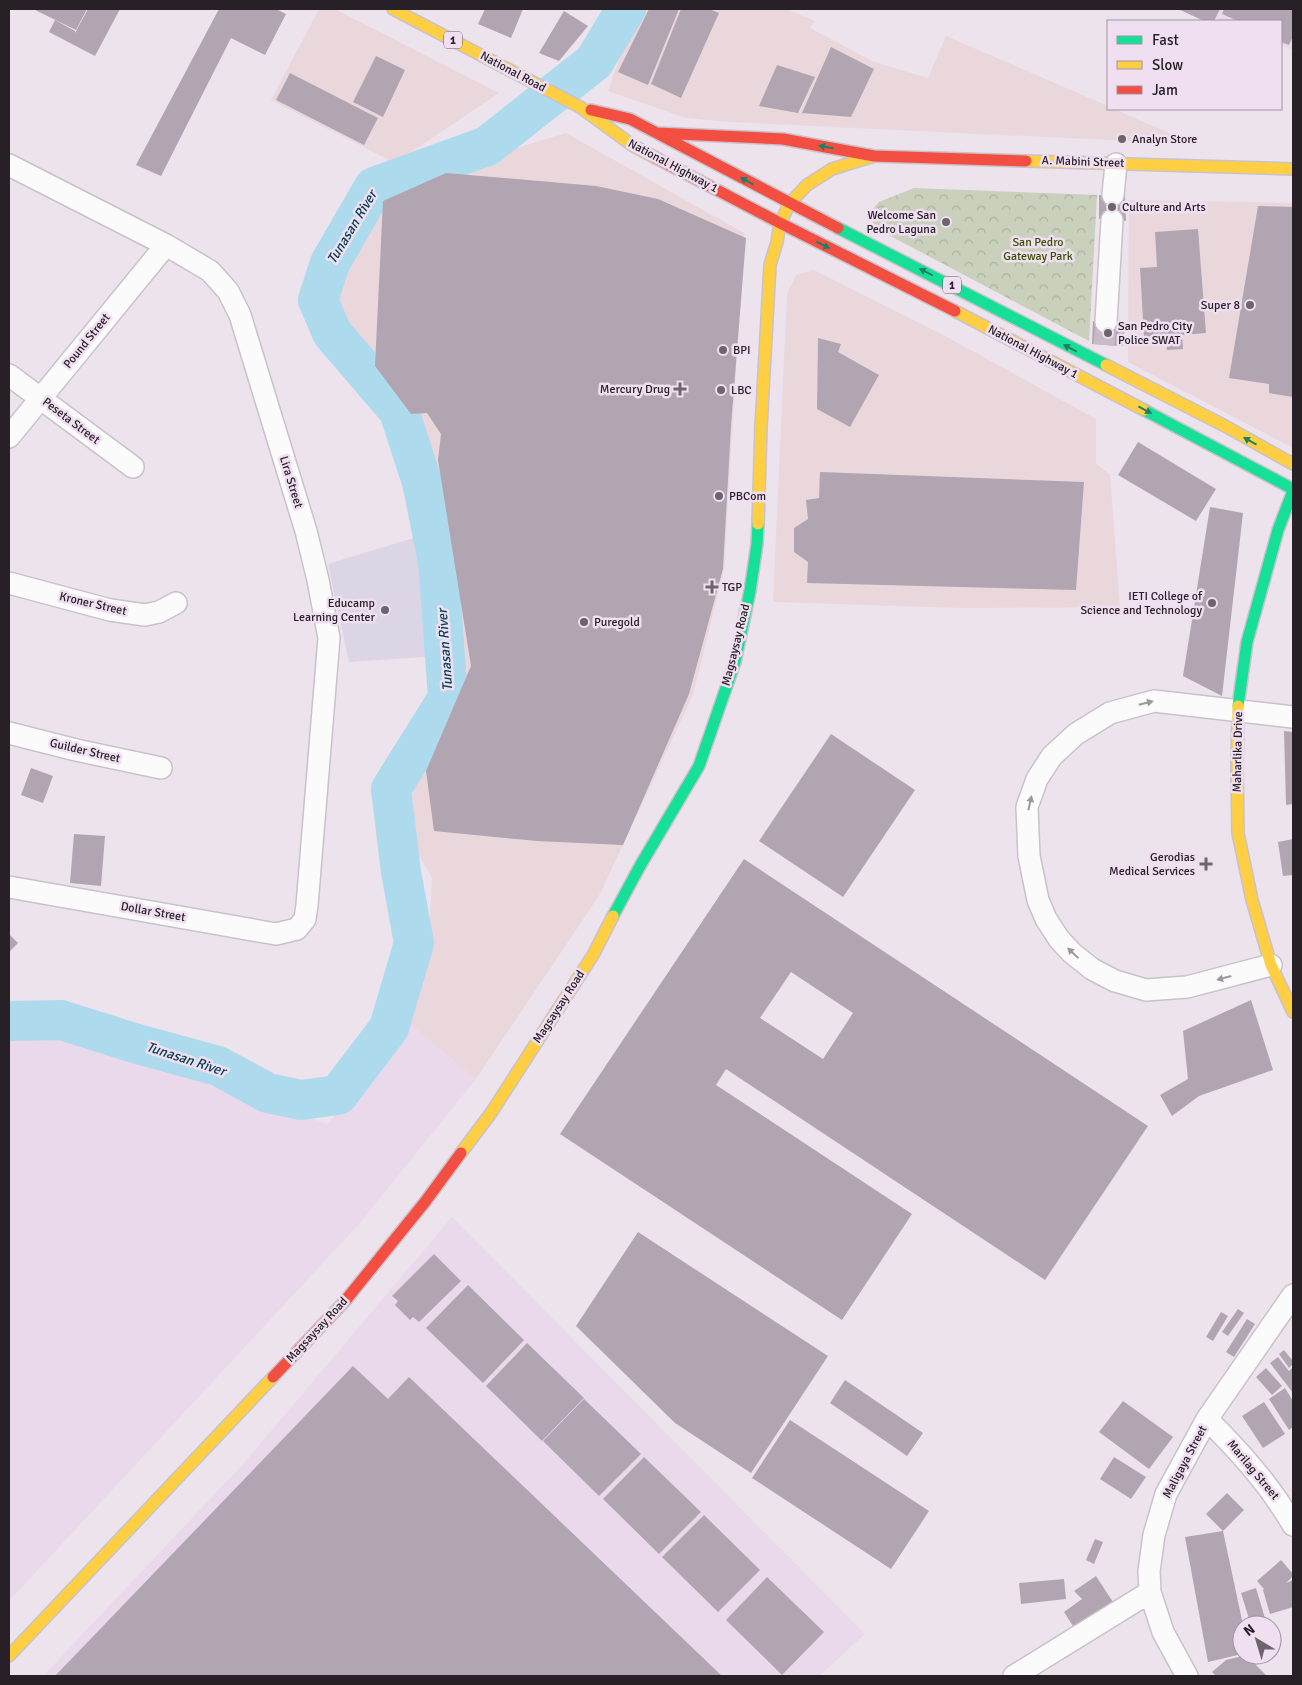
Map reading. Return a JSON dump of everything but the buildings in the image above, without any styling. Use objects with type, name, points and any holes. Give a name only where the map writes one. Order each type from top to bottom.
[{"type":"main road","name":"National Road","points":[[393,9],[580,107]]},
{"type":"main road","name":"National Highway 1","points":[[580,107],[630,119],[948,283],[1101,354],[1293,464]]},
{"type":"main road","name":"National Highway 1","points":[[580,107],[632,145],[780,223],[1011,340],[1293,490]]},
{"type":"main road","name":"A. Mabini Street","points":[[658,133],[783,139],[874,156],[1293,169]]},
{"type":"main road","name":"A. Mabini Street","points":[[790,203],[807,185],[832,169],[874,156]]},
{"type":"main road","name":"Magsaysay Road","points":[[9,1656],[345,1301],[425,1202],[491,1113],[593,955],[640,866],[699,766],[735,662],[750,591],[757,544],[770,265],[780,223],[790,203]]},
{"type":"main road","name":"Maharlika Drive","points":[[1293,490],[1278,530],[1247,642],[1238,710],[1237,768],[1238,833],[1252,900],[1271,965],[1293,1012]]},
{"type":"street","points":[[1113,195],[1116,164]]},
{"type":"street","name":"Lira Street","points":[[9,165],[166,245],[210,270],[228,291],[240,315],[306,531],[329,638],[307,905],[305,919],[298,929]]},
{"type":"street","points":[[1106,322],[1112,220]]},
{"type":"street","name":"Pound Street","points":[[9,437],[166,245]]},
{"type":"street","name":"Peseta Street","points":[[9,375],[133,467]]},
{"type":"street","name":"Kroner Street","points":[[9,583],[110,610],[145,615],[159,612],[176,604]]},
{"type":"street","points":[[1271,965],[1187,987],[1146,990],[1115,981],[1092,969],[1072,953],[1059,939],[1046,919],[1038,900],[1029,856],[1028,807],[1036,779],[1052,756],[1076,734],[1110,713],[1154,701],[1293,716]]},
{"type":"street","name":"Guilder Street","points":[[9,733],[76,750],[162,768]]},
{"type":"street","name":"Dollar Street","points":[[9,887],[276,934],[298,929]]},
{"type":"street","name":"Maligaya Street","points":[[1187,1676],[1163,1632],[1150,1592],[1149,1571],[1154,1535],[1166,1494],[1207,1419],[1293,1296]]},
{"type":"street","name":"Marilag Street","points":[[1207,1419],[1244,1456],[1284,1509],[1293,1525]]},
{"type":"street","points":[[1014,1676],[1150,1592]]},
{"type":"shaded area","points":[[319,9],[335,9],[499,93],[395,163],[271,100]]},
{"type":"shaded area","points":[[637,9],[786,9],[815,21],[810,28],[874,62],[928,78],[946,36],[1107,106],[1107,110],[1116,110],[1194,144],[731,122],[686,118],[608,91]]},
{"type":"shaded area","points":[[1193,9],[1293,9],[1293,50],[1282,45],[1282,20],[1220,20]]},
{"type":"shaded area","name":"Puregold","points":[[566,133],[744,233],[724,569],[693,695],[600,894],[476,1079],[405,1020],[428,958],[432,878],[409,838],[413,768],[463,675],[442,481],[414,421],[347,330],[334,286],[382,197],[475,161]]},
{"type":"shaded area","points":[[1129,200],[1293,203],[1293,448],[1128,362]]},
{"type":"shaded area","points":[[814,270],[947,337],[1096,419],[1096,463],[1110,475],[1120,607],[962,608],[773,602],[787,294],[796,275]]},
{"type":"shaded area","name":"Educamp Learning Center","points":[[420,536],[439,656],[349,662],[328,564]]},
{"type":"shaded area","points":[[405,1020],[476,1079],[359,1224],[9,1601],[9,1034],[42,1029],[328,1124]]},
{"type":"shaded area","points":[[452,1217],[865,1634],[819,1676],[43,1676],[244,1463]]},
{"type":"green space","name":"San Pedro Gateway Park","points":[[914,188],[1097,195],[1089,341],[881,231],[873,223],[872,210],[879,202]]},
{"type":"waterway","name":"Tunasan River","points":[[9,1021],[61,1020],[134,1043],[218,1066],[268,1093],[301,1100],[338,1095],[389,1028],[414,943],[401,872],[391,789],[448,698],[438,561],[422,482],[399,411],[332,333],[318,300],[330,263],[374,187],[487,146],[594,62],[626,9]]},
{"type":"tunnel","points":[[1104,345],[1106,322]]},
{"type":"traffic: fast","points":[[838,228],[1106,365]]},
{"type":"traffic: fast","points":[[1144,410],[1293,489]]},
{"type":"traffic: fast","points":[[1238,706],[1247,642],[1278,530],[1293,491]]},
{"type":"traffic: fast","points":[[613,916],[699,766],[735,662],[750,591],[758,524]]},
{"type":"traffic: slow","points":[[393,9],[580,107],[632,145],[656,158]]},
{"type":"traffic: slow","points":[[758,524],[770,265],[780,223],[790,203],[807,185],[832,169],[874,156]]},
{"type":"traffic: slow","points":[[1026,161],[1293,169]]},
{"type":"traffic: slow","points":[[955,311],[1144,410]]},
{"type":"traffic: slow","points":[[1106,365],[1225,426],[1293,464]]},
{"type":"traffic: slow","points":[[1238,706],[1238,833],[1252,900],[1271,965],[1293,1012]]},
{"type":"traffic: slow","points":[[461,1153],[491,1113],[593,955],[613,916]]},
{"type":"traffic: slow","points":[[9,1656],[273,1377]]},
{"type":"traffic: jam","points":[[591,110],[630,119],[838,228]]},
{"type":"traffic: jam","points":[[657,133],[783,139],[874,156],[1026,161]]},
{"type":"traffic: jam","points":[[656,158],[955,311]]},
{"type":"traffic: jam","points":[[273,1377],[345,1301],[425,1202],[461,1153]]},
{"type":"place","name":"Analyn Store","points":[[1122,139]]},
{"type":"place","name":"Culture and Arts","points":[[1112,207]]},
{"type":"place","name":"Welcome San Pedro Laguna","points":[[946,222]]},
{"type":"place","name":"Super 8","points":[[1250,305]]},
{"type":"place","name":"San Pedro City Police SWAT","points":[[1108,333]]},
{"type":"place","name":"BPI","points":[[723,350]]},
{"type":"place","name":"Mercury Drug","points":[[680,389]]},
{"type":"place","name":"LBC","points":[[721,390]]},
{"type":"place","name":"PBCom","points":[[719,496]]},
{"type":"place","name":"TGP","points":[[712,587]]},
{"type":"place","name":"IETI College of Science and Technology","points":[[1212,603]]},
{"type":"place","name":"Educamp Learning Center","points":[[385,610]]},
{"type":"place","name":"Puregold","points":[[584,622]]},
{"type":"place","name":"Gerodias Medical Services","points":[[1206,864]]}]
